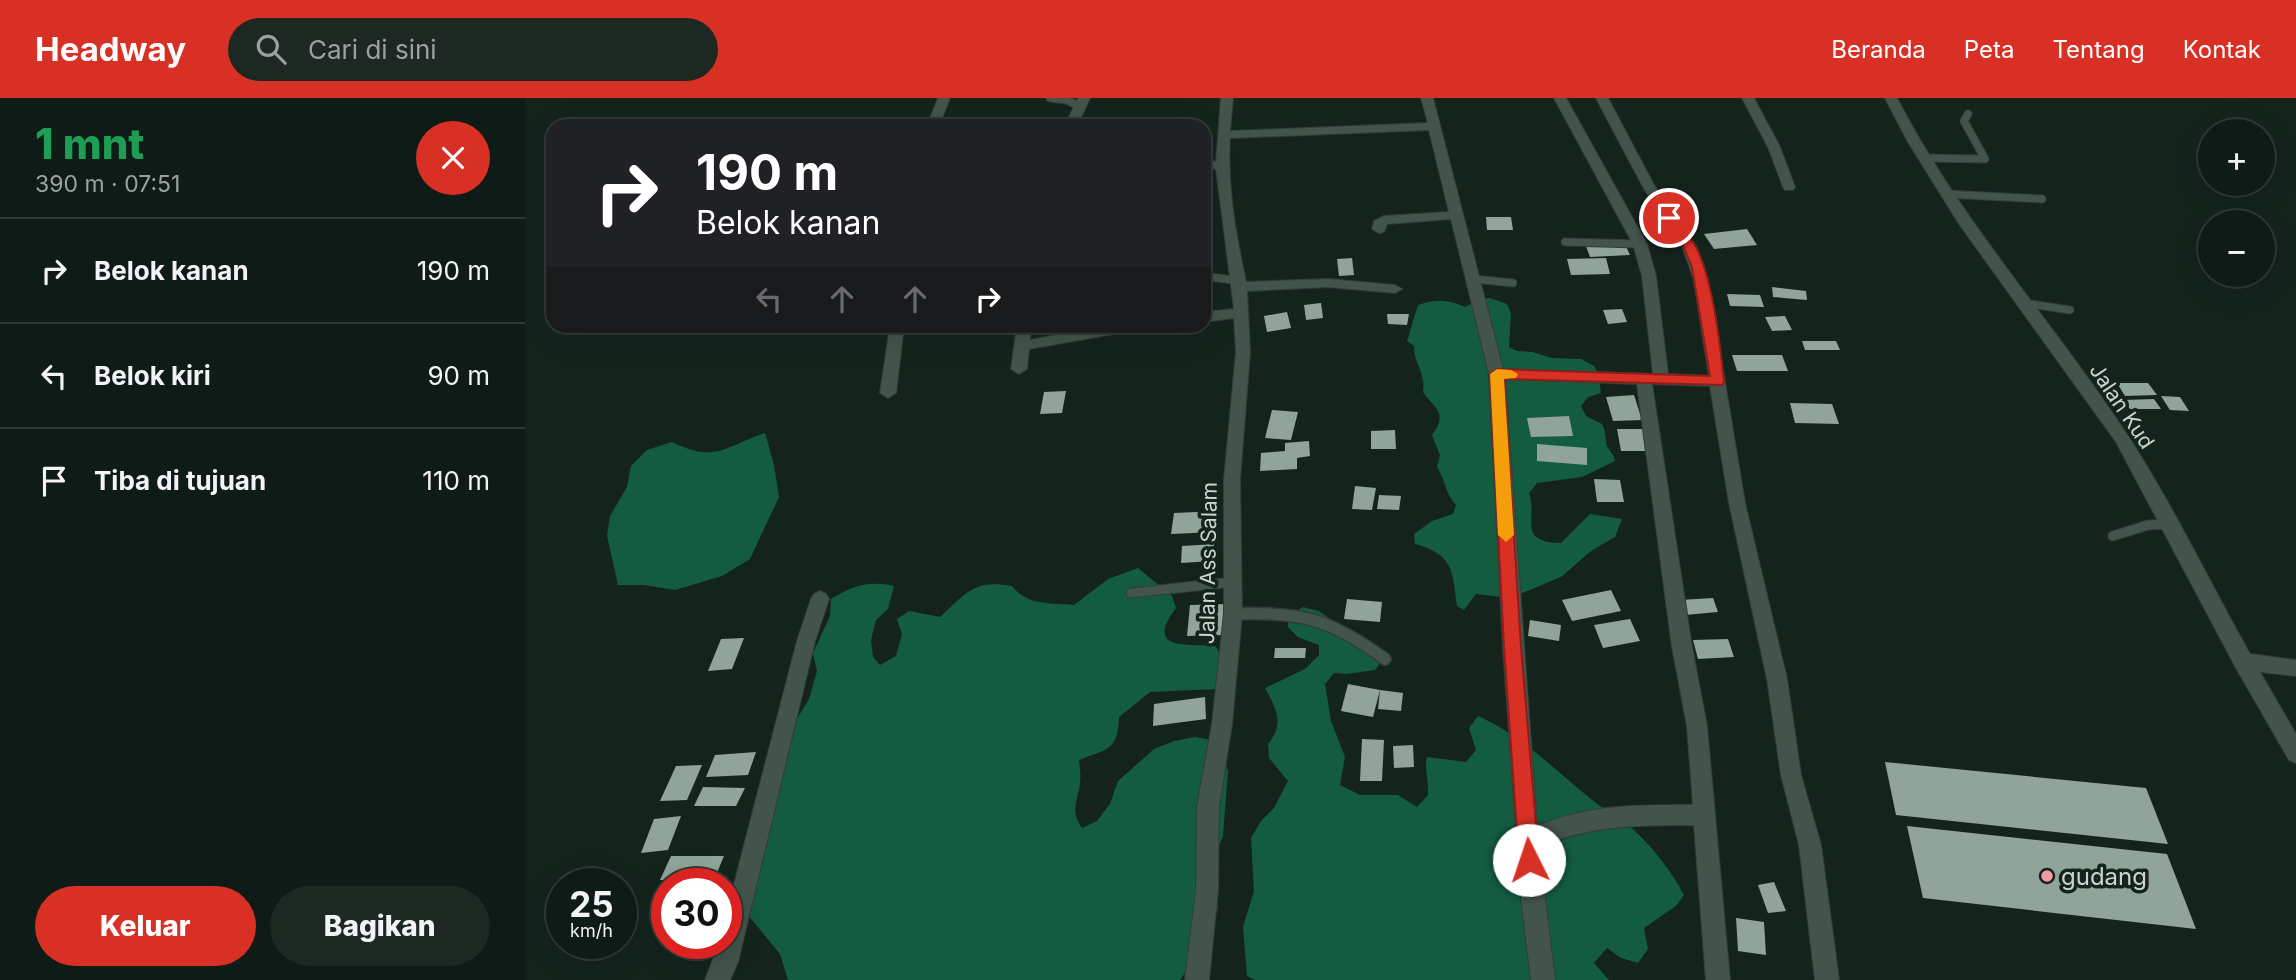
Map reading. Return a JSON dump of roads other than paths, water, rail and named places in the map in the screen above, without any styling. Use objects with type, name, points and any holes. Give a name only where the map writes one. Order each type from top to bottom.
[{"type":"street","points":[[936,119],[944,98]]},
{"type":"street","name":"Jalan Ass Salam","points":[[1197,980],[1207,890],[1208,807],[1222,724],[1233,614],[1233,479],[1242,374],[1243,313],[1240,284],[1225,204],[1213,165],[1225,135],[1227,98]]},
{"type":"street","points":[[1427,98],[1497,374],[1513,647],[1532,898],[1543,980]]},
{"type":"street","points":[[1560,98],[1640,244],[1651,284],[1652,379],[1682,647],[1697,726],[1718,980]]},
{"type":"street","points":[[1602,98],[1649,187],[1694,256],[1701,281],[1737,503],[1777,679],[1791,775],[1809,845],[1826,980]]},
{"type":"street","points":[[1748,98],[1774,148],[1789,187]]},
{"type":"street","name":"Jalan Kud","points":[[1891,98],[1944,194],[2111,422],[2296,753]]},
{"type":"street","points":[[1074,119],[1082,102]]},
{"type":"street","points":[[1225,135],[1433,126]]},
{"type":"street","points":[[1379,229],[1379,224],[1384,220],[1457,215]]},
{"type":"street","points":[[1240,284],[1328,283],[1395,289]]},
{"type":"street","points":[[1211,316],[1243,313]]},
{"type":"street","points":[[888,393],[896,333]]},
{"type":"street","points":[[1019,369],[1023,333]]},
{"type":"street","points":[[1021,346],[1092,333]]},
{"type":"street","points":[[1497,374],[1717,382]]},
{"type":"street","points":[[717,980],[726,962],[806,641],[820,599]]},
{"type":"street","points":[[2243,662],[2296,668]]},
{"type":"street","points":[[1528,841],[1566,825],[1621,814],[1706,815]]},
{"type":"lane","points":[[1051,98],[1082,102]]},
{"type":"lane","points":[[1923,158],[1985,159],[1964,121],[1968,114]]},
{"type":"lane","points":[[1944,194],[2042,199]]},
{"type":"lane","points":[[1565,242],[1640,244]]},
{"type":"lane","points":[[1211,278],[1240,284]]},
{"type":"lane","points":[[1473,279],[1514,283]]},
{"type":"lane","points":[[2024,303],[2070,310]]},
{"type":"lane","points":[[2113,536],[2148,525],[2170,524]]},
{"type":"lane","points":[[1131,593],[1233,582]]},
{"type":"lane","points":[[1233,614],[1261,612],[1321,619],[1344,630],[1385,659]]},
{"type":"place","name":"gudang","points":[[2047,876]]}]
